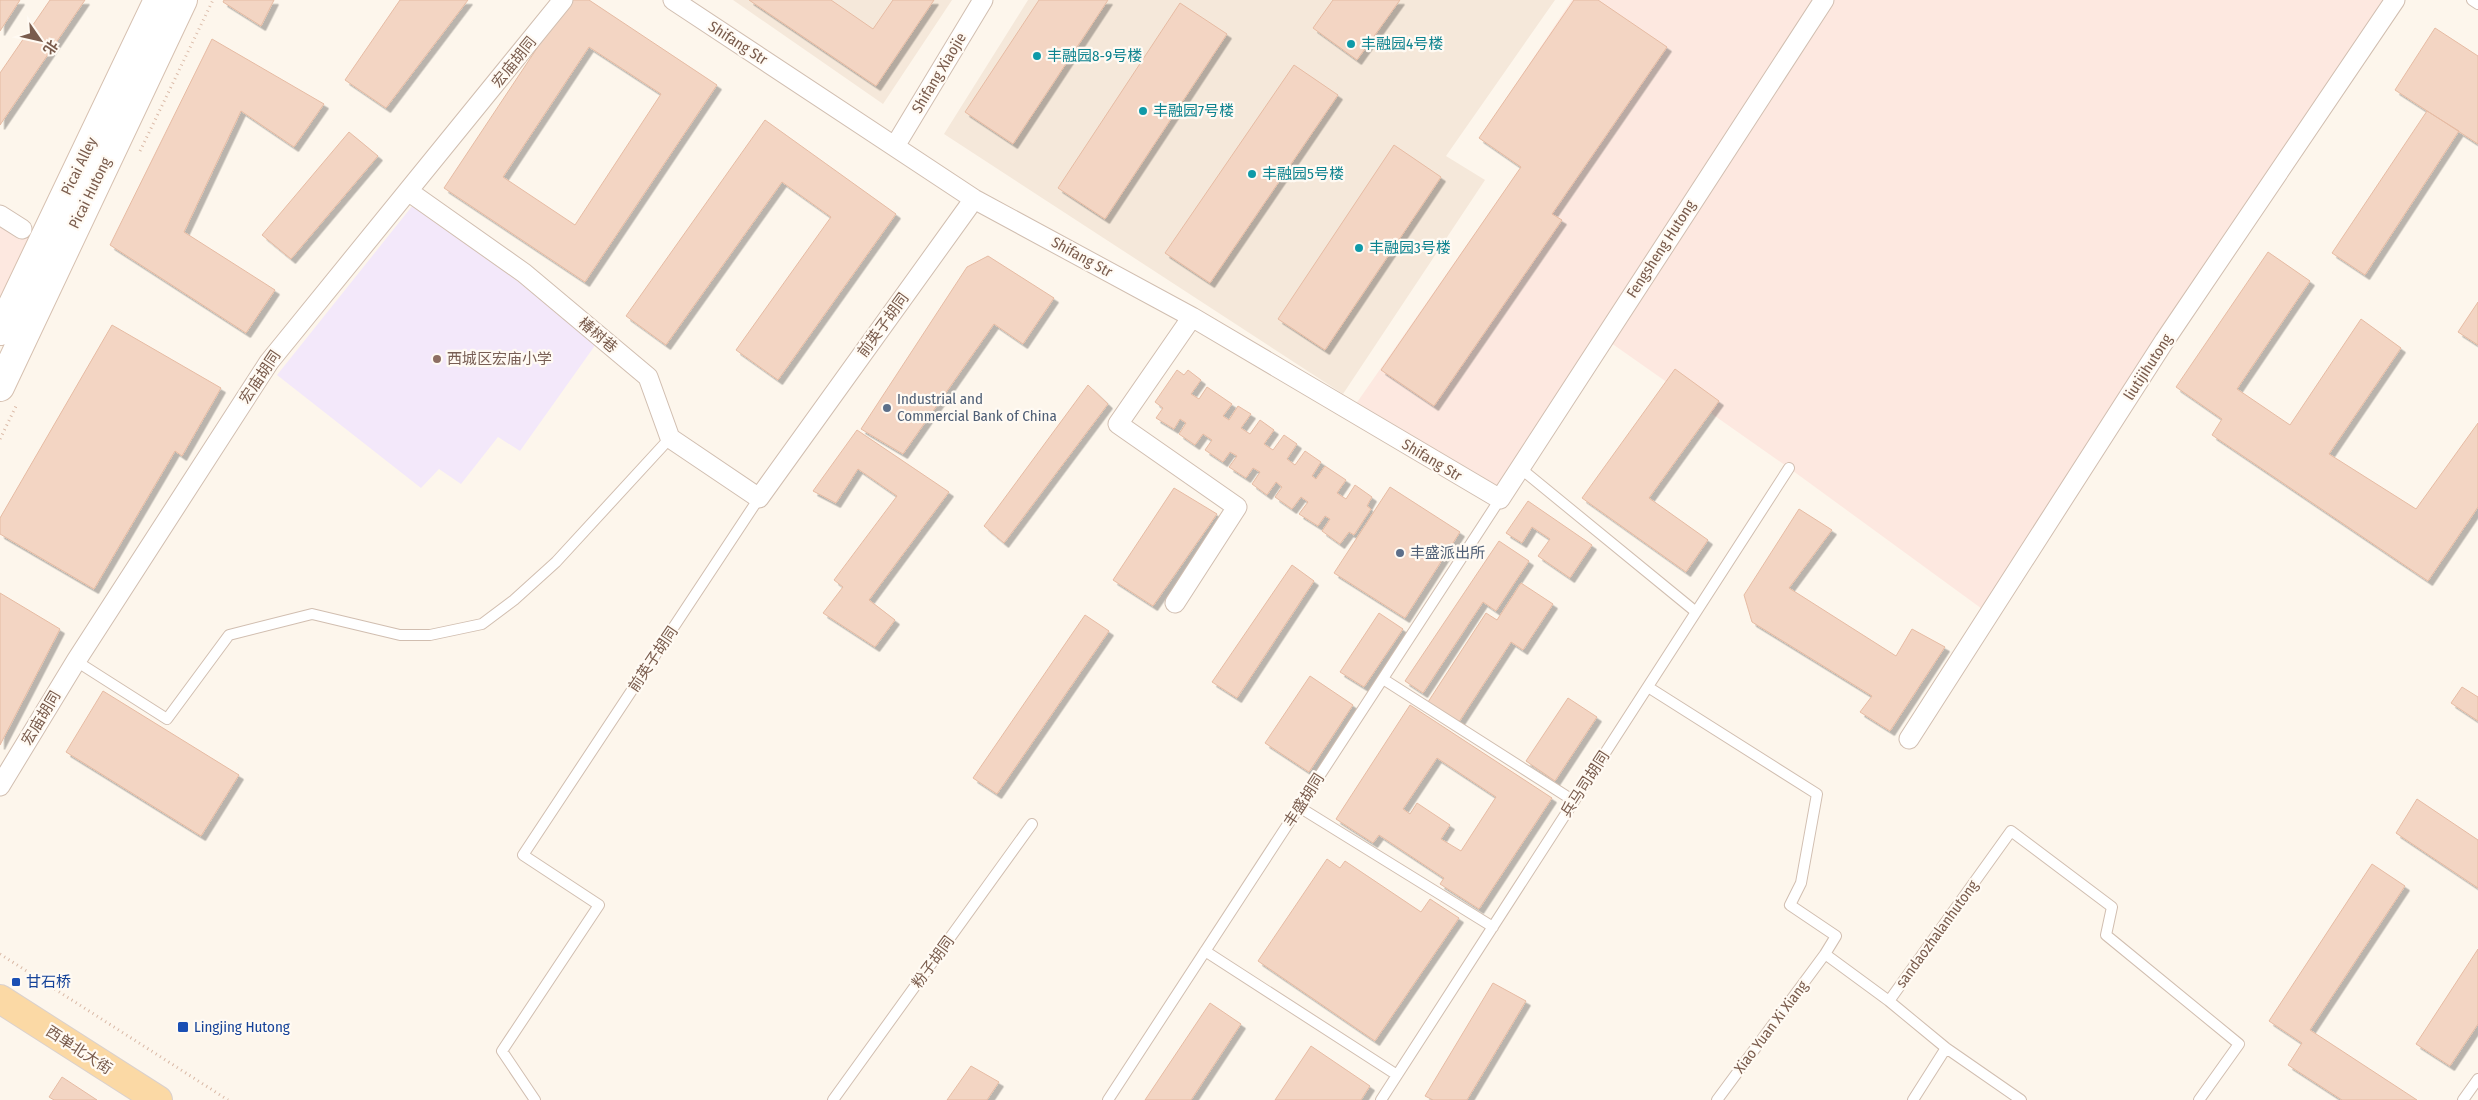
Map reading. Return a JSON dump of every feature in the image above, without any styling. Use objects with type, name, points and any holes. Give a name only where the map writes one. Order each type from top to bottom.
[{"type":"main road","name":"Picai Alley","points":[[0,331],[158,0]]},
{"type":"main road","name":"Picai Hutong","points":[[0,387],[183,0]]},
{"type":"main road","name":"西单北大街","points":[[0,999],[158,1100]]},
{"type":"street","name":"宏庙胡同","points":[[0,786],[76,661],[269,362],[564,0]]},
{"type":"street","name":"Shifang Str","points":[[673,0],[974,199],[1192,317],[1500,499]]},
{"type":"street","name":"Shifang Xiaojie","points":[[895,146],[983,0]]},
{"type":"street","name":"Fengsheng Hutong","points":[[1500,499],[1824,0]]},
{"type":"street","name":"liutijihutong","points":[[1909,739],[2165,340],[2395,0]]},
{"type":"street","name":"椿树巷","points":[[408,191],[524,273],[648,377],[670,438]]},
{"type":"street","name":"前英子胡同","points":[[759,498],[974,199]]},
{"type":"street","points":[[0,215],[22,229]]},
{"type":"street","points":[[1175,602],[1237,507],[1118,424],[1192,317]]},
{"type":"street","points":[[670,438],[759,498]]},
{"type":"lane","points":[[2472,0],[2478,4]]},
{"type":"lane","points":[[76,661],[167,719],[229,635],[312,614],[400,635],[430,635],[482,624],[514,600],[556,562],[670,438]]},
{"type":"lane","points":[[1520,468],[1696,612]]},
{"type":"lane","name":"兵马司胡同","points":[[1381,1100],[1789,468]]},
{"type":"lane","name":"前英子胡同","points":[[535,1100],[502,1051],[599,905],[523,855],[759,498]]},
{"type":"lane","name":"丰盛胡同","points":[[1108,1100],[1500,499]]},
{"type":"lane","points":[[1383,679],[1574,801]]},
{"type":"lane","name":"Xiao Yuan Xi Xiang","points":[[1648,687],[1818,794],[1801,883],[1790,905],[1836,936],[1826,954],[1717,1100]]},
{"type":"lane","points":[[1299,807],[1493,927]]},
{"type":"lane","name":"粉子胡同","points":[[833,1100],[1032,824]]},
{"type":"lane","name":"sandaozhalanhutong","points":[[2021,1100],[1946,1048],[1889,1001],[2011,831],[2112,907],[2106,935],[2239,1044],[2199,1100]]},
{"type":"lane","points":[[1205,951],[1397,1075]]},
{"type":"lane","points":[[1826,954],[1889,1001]]},
{"type":"lane","points":[[1913,1100],[1946,1048]]},
{"type":"lane","points":[[2464,1100],[2478,1079]]},
{"type":"path","points":[[0,954],[228,1100]]},
{"type":"shaded area","points":[[733,0],[952,0],[883,104]]},
{"type":"shaded area","points":[[1028,0],[1555,0],[1446,156],[1485,180],[1343,394],[944,134]]},
{"type":"shaded area","points":[[1572,0],[2396,0],[1989,614],[1789,468],[1604,338],[1500,499],[1351,411],[1521,167],[1481,136]]},
{"type":"shaded area","name":"西城区宏庙小学","points":[[413,205],[506,270],[596,344],[520,451],[498,437],[461,484],[439,469],[421,488],[277,375]]},
{"type":"shaded area","points":[[0,216],[42,242],[0,329]]},
{"type":"building","points":[[0,0],[20,0],[0,31]]},
{"type":"building","points":[[50,0],[85,0],[0,125],[0,73]]},
{"type":"building","points":[[224,0],[274,0],[261,26],[223,2]]},
{"type":"building","points":[[400,0],[468,0],[386,108],[345,80]]},
{"type":"building","points":[[569,0],[589,0],[717,85],[585,282],[444,188]],"holes":[[[589,47],[661,94],[575,225],[503,177]]]},
{"type":"building","points":[[749,0],[831,0],[873,29],[893,0],[934,0],[876,86]]},
{"type":"building","name":"丰融园8-9号楼","points":[[1039,0],[1108,0],[1013,144],[965,112]]},
{"type":"building","name":"丰融园4号楼","points":[[1333,0],[1400,0],[1357,60],[1313,28]]},
{"type":"building","points":[[1574,0],[1598,0],[1667,47],[1552,214],[1562,220],[1434,406],[1381,370],[1521,167],[1479,138]]},
{"type":"building","name":"丰融园7号楼","points":[[1180,3],[1227,34],[1105,219],[1058,188]]},
{"type":"building","points":[[2435,28],[2478,56],[2478,144],[2395,90]]},
{"type":"building","points":[[212,39],[324,104],[294,147],[241,111],[184,232],[275,290],[246,333],[110,245]]},
{"type":"building","name":"丰融园5号楼","points":[[1294,65],[1338,95],[1210,283],[1165,253]]},
{"type":"building","points":[[2427,111],[2459,131],[2365,275],[2332,253]]},
{"type":"building","points":[[765,120],[896,214],[778,380],[736,350],[831,217],[782,182],[666,345],[626,316]]},
{"type":"building","points":[[349,132],[378,156],[291,259],[262,235]]},
{"type":"building","name":"丰融园3号楼","points":[[1394,145],[1441,177],[1325,350],[1278,319]]},
{"type":"building","points":[[2268,252],[2310,281],[2237,389],[2290,425],[2361,319],[2401,348],[2329,454],[2416,509],[2478,423],[2478,507],[2428,581],[2212,435],[2222,419],[2176,387]]},
{"type":"building","points":[[988,256],[1054,298],[1023,344],[994,324],[903,454],[861,429],[967,267]]},
{"type":"building","points":[[2478,302],[2478,345],[2458,332]]},
{"type":"building","points":[[112,325],[221,388],[182,456],[175,451],[94,589],[0,534],[0,518]]},
{"type":"building","points":[[1675,369],[1719,401],[1649,498],[1708,540],[1686,572],[1582,498]]},
{"type":"building","points":[[1177,370],[1184,375],[1188,370],[1201,380],[1191,394],[1199,399],[1207,387],[1232,404],[1223,416],[1229,420],[1238,406],[1251,414],[1241,428],[1250,434],[1260,420],[1274,430],[1264,444],[1273,450],[1284,435],[1297,444],[1287,459],[1295,465],[1305,451],[1321,462],[1312,476],[1316,479],[1325,466],[1346,480],[1337,493],[1346,499],[1355,485],[1372,497],[1367,506],[1371,509],[1354,535],[1349,532],[1340,544],[1322,531],[1330,519],[1325,516],[1318,526],[1299,514],[1308,502],[1301,497],[1292,509],[1275,497],[1282,487],[1276,482],[1267,495],[1252,484],[1260,472],[1253,468],[1246,478],[1229,467],[1237,456],[1230,452],[1223,462],[1205,450],[1212,440],[1203,434],[1195,445],[1179,434],[1186,423],[1180,419],[1174,429],[1156,418],[1163,408],[1155,402]]},
{"type":"building","points":[[1088,385],[1108,404],[1004,543],[984,526]]},
{"type":"building","points":[[857,430],[949,492],[869,600],[895,620],[875,647],[823,613],[843,587],[834,580],[897,496],[858,469],[836,503],[813,491]]},
{"type":"building","points":[[1390,487],[1460,532],[1405,618],[1334,573]]},
{"type":"building","points":[[1174,488],[1217,514],[1153,606],[1113,580]]},
{"type":"building","points":[[1528,501],[1592,545],[1570,578],[1538,556],[1550,539],[1532,527],[1522,543],[1506,533]]},
{"type":"building","points":[[1799,509],[1832,530],[1789,588],[1896,656],[1912,629],[1945,647],[1890,731],[1860,712],[1872,696],[1752,622],[1744,595]]},
{"type":"building","points":[[1499,541],[1529,561],[1496,611],[1483,602],[1423,693],[1405,681]]},
{"type":"building","points":[[1292,565],[1314,581],[1237,698],[1212,682]]},
{"type":"building","points":[[1521,583],[1553,604],[1523,650],[1511,642],[1459,722],[1428,702],[1486,613],[1497,620]]},
{"type":"building","points":[[0,593],[60,629],[0,745]]},
{"type":"building","points":[[1379,613],[1403,629],[1364,687],[1340,672]]},
{"type":"building","points":[[1085,615],[1109,631],[997,794],[973,778]]},
{"type":"building","points":[[1310,676],[1353,705],[1309,772],[1265,743]]},
{"type":"building","points":[[2462,687],[2478,697],[2478,721],[2451,703]]},
{"type":"building","points":[[103,691],[239,775],[201,836],[66,752]]},
{"type":"building","points":[[1568,698],[1597,717],[1555,781],[1526,761]]},
{"type":"building","points":[[1410,705],[1552,798],[1479,909],[1440,884],[1444,878],[1379,835],[1373,843],[1336,819]],"holes":[[[1437,758],[1496,797],[1461,851],[1441,839],[1450,825],[1417,803],[1410,814],[1403,809]]]},
{"type":"building","points":[[2417,799],[2478,840],[2478,888],[2396,833]]},
{"type":"building","points":[[1327,859],[1340,868],[1345,861],[1421,912],[1430,899],[1459,918],[1375,1041],[1258,961]]},
{"type":"building","points":[[2372,864],[2405,886],[2310,1030],[2417,1100],[2342,1100],[2288,1065],[2302,1043],[2269,1021]]},
{"type":"building","points":[[2478,949],[2478,1024],[2450,1066],[2416,1044]]},
{"type":"building","points":[[1493,983],[1526,1001],[1467,1100],[1433,1100],[1425,1096]]},
{"type":"building","points":[[1210,1003],[1241,1024],[1191,1100],[1145,1100]]},
{"type":"building","points":[[1311,1046],[1370,1086],[1361,1100],[1275,1100]]},
{"type":"building","points":[[971,1066],[999,1082],[987,1100],[947,1100]]},
{"type":"building","points":[[62,1077],[97,1100],[54,1100],[49,1097]]},
{"type":"place","name":"丰融园4号楼","points":[[1351,44]]},
{"type":"place","name":"丰融园8-9号楼","points":[[1037,56]]},
{"type":"place","name":"丰融园7号楼","points":[[1143,111]]},
{"type":"place","name":"丰融园5号楼","points":[[1252,174]]},
{"type":"place","name":"丰融园3号楼","points":[[1359,248]]},
{"type":"place","name":"西城区宏庙小学","points":[[437,359]]},
{"type":"place","name":"Industrial and Commercial Bank of China","points":[[887,408]]},
{"type":"place","name":"丰盛派出所","points":[[1400,553]]},
{"type":"place","name":"甘石桥","points":[[16,982]]},
{"type":"place","name":"Lingjing Hutong","points":[[183,1027]]}]
